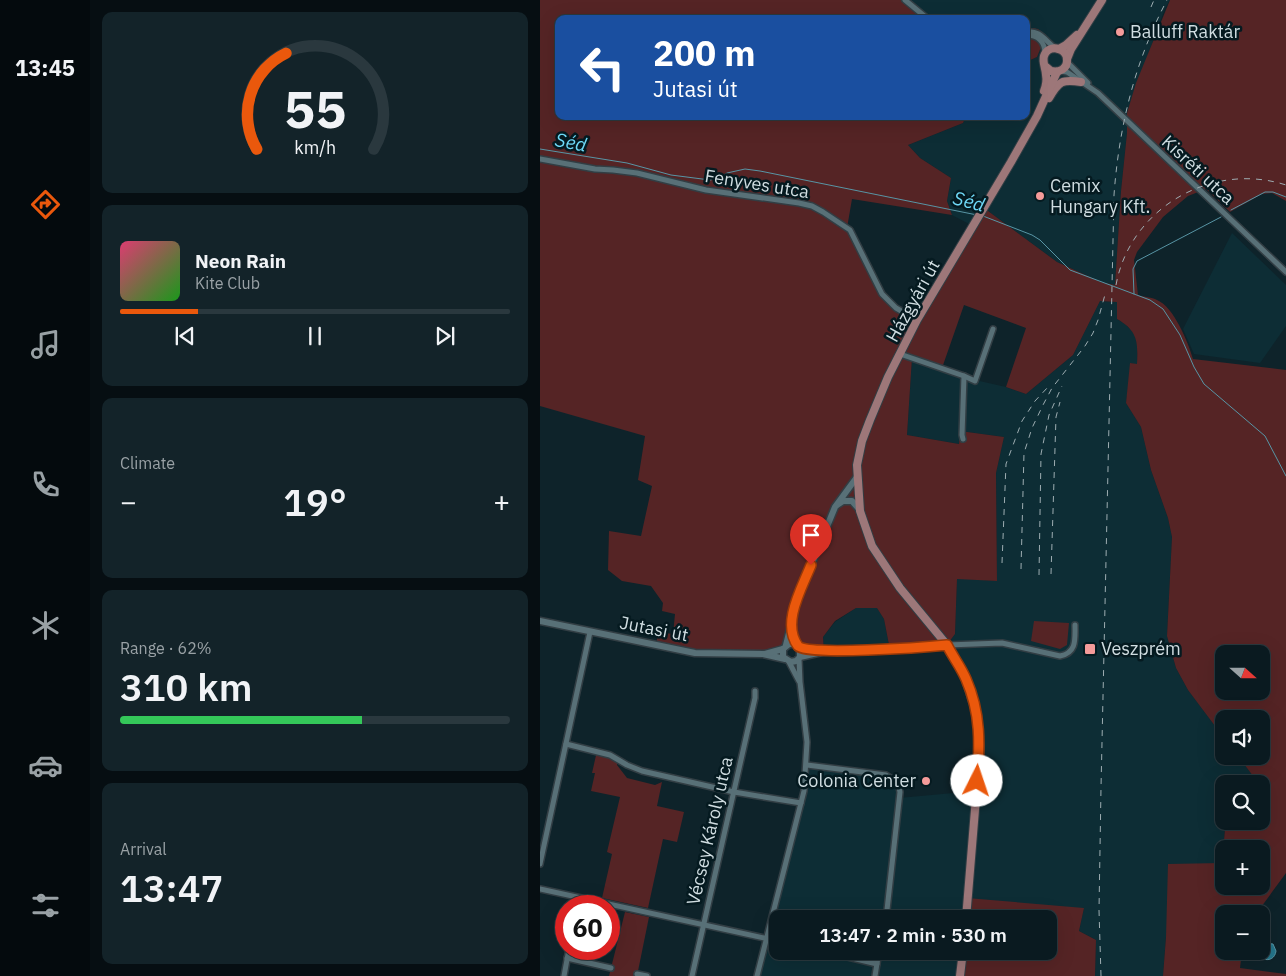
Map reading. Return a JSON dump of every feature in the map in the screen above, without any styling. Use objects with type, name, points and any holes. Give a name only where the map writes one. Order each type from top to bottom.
[{"type":"main road","points":[[1088,22],[1070,41],[1057,48],[1050,49],[1045,54],[1043,58],[1045,66],[1051,71],[1059,71],[1065,67],[1071,49],[1102,0]]},
{"type":"main road","points":[[1057,48],[1065,54],[1067,61]]},
{"type":"main road","name":"Házgyári út","points":[[1037,116],[1046,86],[1045,66]]},
{"type":"main road","name":"Házgyári út","points":[[967,910],[980,749],[978,714],[971,690],[947,645],[900,588],[872,546],[860,511],[857,465],[862,442],[888,377],[917,320],[1037,116],[1059,71]]},
{"type":"main road","points":[[1037,116],[1060,83],[1071,80],[1081,82]]},
{"type":"main road","points":[[960,976],[962,960]]},
{"type":"street","points":[[905,0],[923,15]]},
{"type":"street","points":[[1030,32],[1033,31],[1042,35],[1057,48]]},
{"type":"street","points":[[1030,35],[1039,38],[1044,45],[1045,54]]},
{"type":"street","name":"Kisréti utca","points":[[1067,61],[1092,88],[1286,272]]},
{"type":"street","name":"Kisréti utca","points":[[1059,71],[1068,72],[1092,88]]},
{"type":"street","name":"Fenyves utca","points":[[540,159],[595,169],[637,173],[706,190],[812,206],[850,230],[882,294],[896,308],[917,320]]},
{"type":"street","points":[[900,354],[975,381],[993,329]]},
{"type":"street","points":[[963,439],[964,376]]},
{"type":"street","points":[[800,682],[782,654],[798,597],[834,507],[857,477]]},
{"type":"street","points":[[834,507],[843,500],[848,500],[854,502],[860,511]]},
{"type":"street","name":"Jutasi út","points":[[540,621],[695,653],[763,654],[794,662],[799,658],[822,652],[1002,643],[1060,656],[1069,653],[1074,647],[1075,626]]},
{"type":"street","points":[[757,976],[804,791],[807,742],[798,647],[791,624]]},
{"type":"street","points":[[540,864],[590,632]]},
{"type":"street","name":"Jutasi út","points":[[763,654],[793,644],[798,647],[822,652]]},
{"type":"street","name":"Vécsey Károly utca","points":[[692,976],[755,698],[755,691]]},
{"type":"street","points":[[566,744],[610,755],[642,771],[734,792],[801,803]]},
{"type":"street","points":[[806,765],[886,775],[898,783],[900,792],[887,910]]},
{"type":"street","points":[[540,889],[567,895]]},
{"type":"street","points":[[620,907],[767,938]]},
{"type":"street","points":[[564,976],[568,960]]},
{"type":"street","points":[[577,960],[611,968]]},
{"type":"street","points":[[860,960],[877,964]]},
{"type":"street","points":[[875,976],[878,960]]},
{"type":"street","points":[[637,974],[647,976]]},
{"type":"shaded area","points":[[540,0],[906,0],[924,15],[555,15],[555,120],[964,120],[963,123],[908,145],[920,158],[951,178],[947,201],[952,215],[852,199],[847,228],[882,295],[917,321],[984,208],[1057,262],[1101,282],[1115,285],[1127,113],[1136,83],[1170,0],[1286,0],[1286,201],[1272,193],[1262,194],[1230,212],[1206,189],[1188,196],[1163,217],[1137,252],[1134,260],[1138,295],[1155,299],[1169,310],[1175,317],[1184,335],[1193,359],[1286,370],[1286,873],[1270,895],[1270,840],[1224,840],[1225,830],[1270,830],[1270,775],[1252,775],[1245,765],[1270,765],[1270,710],[1215,710],[1215,726],[1188,690],[1176,668],[1167,636],[1172,537],[1168,518],[1151,470],[1141,427],[1126,403],[1130,363],[1137,364],[1137,343],[1129,328],[1117,319],[1117,302],[1100,301],[1073,355],[1026,394],[1006,387],[1026,328],[964,305],[942,368],[912,358],[907,435],[959,444],[960,431],[1004,437],[996,473],[997,581],[957,579],[955,634],[946,646],[890,650],[884,619],[877,608],[856,608],[835,621],[823,637],[824,652],[800,648],[792,627],[785,645],[754,655],[656,646],[658,632],[673,634],[675,614],[662,611],[663,603],[651,586],[622,581],[608,570],[609,531],[641,536],[652,486],[638,480],[645,436],[540,406]]},
{"type":"shaded area","points":[[906,0],[1170,0],[1165,8],[1127,113],[1115,285],[1101,282],[1057,262],[984,208],[973,226],[952,215],[947,201],[951,178],[920,158],[908,145],[963,123],[964,120],[1030,120],[1030,60],[1037,57],[1045,35],[1030,31],[1030,15],[924,15]]},
{"type":"shaded area","points":[[1030,29],[1038,29],[1046,35],[1037,57],[1030,60]]},
{"type":"shaded area","points":[[1232,233],[1286,285],[1286,326],[1260,363],[1194,354],[1183,329]]},
{"type":"shaded area","points":[[1100,301],[1117,302],[1117,319],[1134,333],[1138,344],[1137,365],[1131,363],[1126,403],[1141,427],[1151,470],[1168,518],[1172,537],[1167,636],[1176,668],[1188,690],[1215,726],[1215,765],[1245,765],[1252,775],[1215,775],[1215,830],[1225,830],[1224,840],[1215,840],[1215,872],[1166,937],[1163,976],[1095,976],[1096,940],[1079,931],[1084,908],[1057,911],[774,910],[808,765],[886,775],[896,781],[899,798],[975,791],[979,750],[972,692],[946,646],[955,634],[957,578],[997,581],[996,473],[1004,437],[960,431],[959,444],[907,435],[912,358],[975,380],[1026,394],[1073,355]]},
{"type":"shaded area","points":[[856,608],[877,608],[884,619],[890,650],[824,652],[823,637],[835,622]]},
{"type":"shaded area","points":[[1034,621],[1069,623],[1067,645],[1060,649],[1031,641]]},
{"type":"shaded area","points":[[597,751],[618,759],[617,765],[627,778],[655,785],[662,782],[657,806],[684,812],[677,842],[663,839],[648,908],[620,902],[620,895],[603,895],[612,854],[607,852],[620,797],[591,791],[595,773],[592,773]]},
{"type":"shaded area","points":[[1215,863],[1215,895],[1270,895],[1263,905],[1215,905],[1215,960],[1241,960],[1240,968],[1286,974],[1286,976],[1163,976],[1168,864]]},
{"type":"shaded area","points":[[967,898],[1084,908],[1079,931],[1096,940],[1095,976],[960,976],[962,960],[1057,960],[1057,910],[966,910]]},
{"type":"shaded area","points":[[625,912],[649,917],[637,976],[609,976],[613,960],[620,960],[620,932]]},
{"type":"shaded area","points":[[769,930],[769,960],[962,960],[960,976],[758,976]]},
{"type":"water","points":[[1270,944],[1273,944],[1276,951],[1270,959]]},
{"type":"waterway","name":"Séd","points":[[540,149],[627,163],[671,175],[710,180],[719,178],[727,173],[745,169],[760,171],[977,215]]},
{"type":"waterway","points":[[1231,210],[1265,192],[1273,192],[1286,197]]},
{"type":"waterway","name":"Séd","points":[[983,216],[1032,235],[1040,240],[1070,270],[1150,300],[1163,309],[1180,335],[1194,367],[1204,384],[1265,436],[1286,476]]},
{"type":"waterway","points":[[1134,294],[1133,269],[1137,261],[1221,217]]},
{"type":"railway","points":[[1151,7],[1154,0]]},
{"type":"railway","points":[[1101,976],[1099,910],[1101,788],[1114,195],[1116,169],[1130,94],[1146,46],[1167,0]]},
{"type":"railway","points":[[1116,285],[1124,258],[1138,234],[1156,213],[1179,197],[1203,186],[1230,180],[1258,179],[1286,185]]},
{"type":"railway","points":[[1021,569],[1024,453],[1032,428],[1052,388],[1093,333],[1106,291]]},
{"type":"railway","points":[[1039,575],[1041,454],[1049,415],[1062,386]]},
{"type":"railway","points":[[1002,563],[1006,464],[1022,421],[1035,401],[1048,387]]},
{"type":"railway","points":[[1051,574],[1056,417],[1060,402]]},
{"type":"place","name":"Balluff Raktár","points":[[1120,32]]},
{"type":"place","name":"Cemix Hungary Kft.","points":[[1040,196]]},
{"type":"place","name":"Veszprém","points":[[1090,649]]},
{"type":"place","name":"Colonia Center","points":[[926,781]]},
{"type":"route","points":[[811,565],[792,616],[791,624],[797,645],[800,648],[822,652],[947,645],[971,690],[978,714],[980,749],[977,781]]}]
